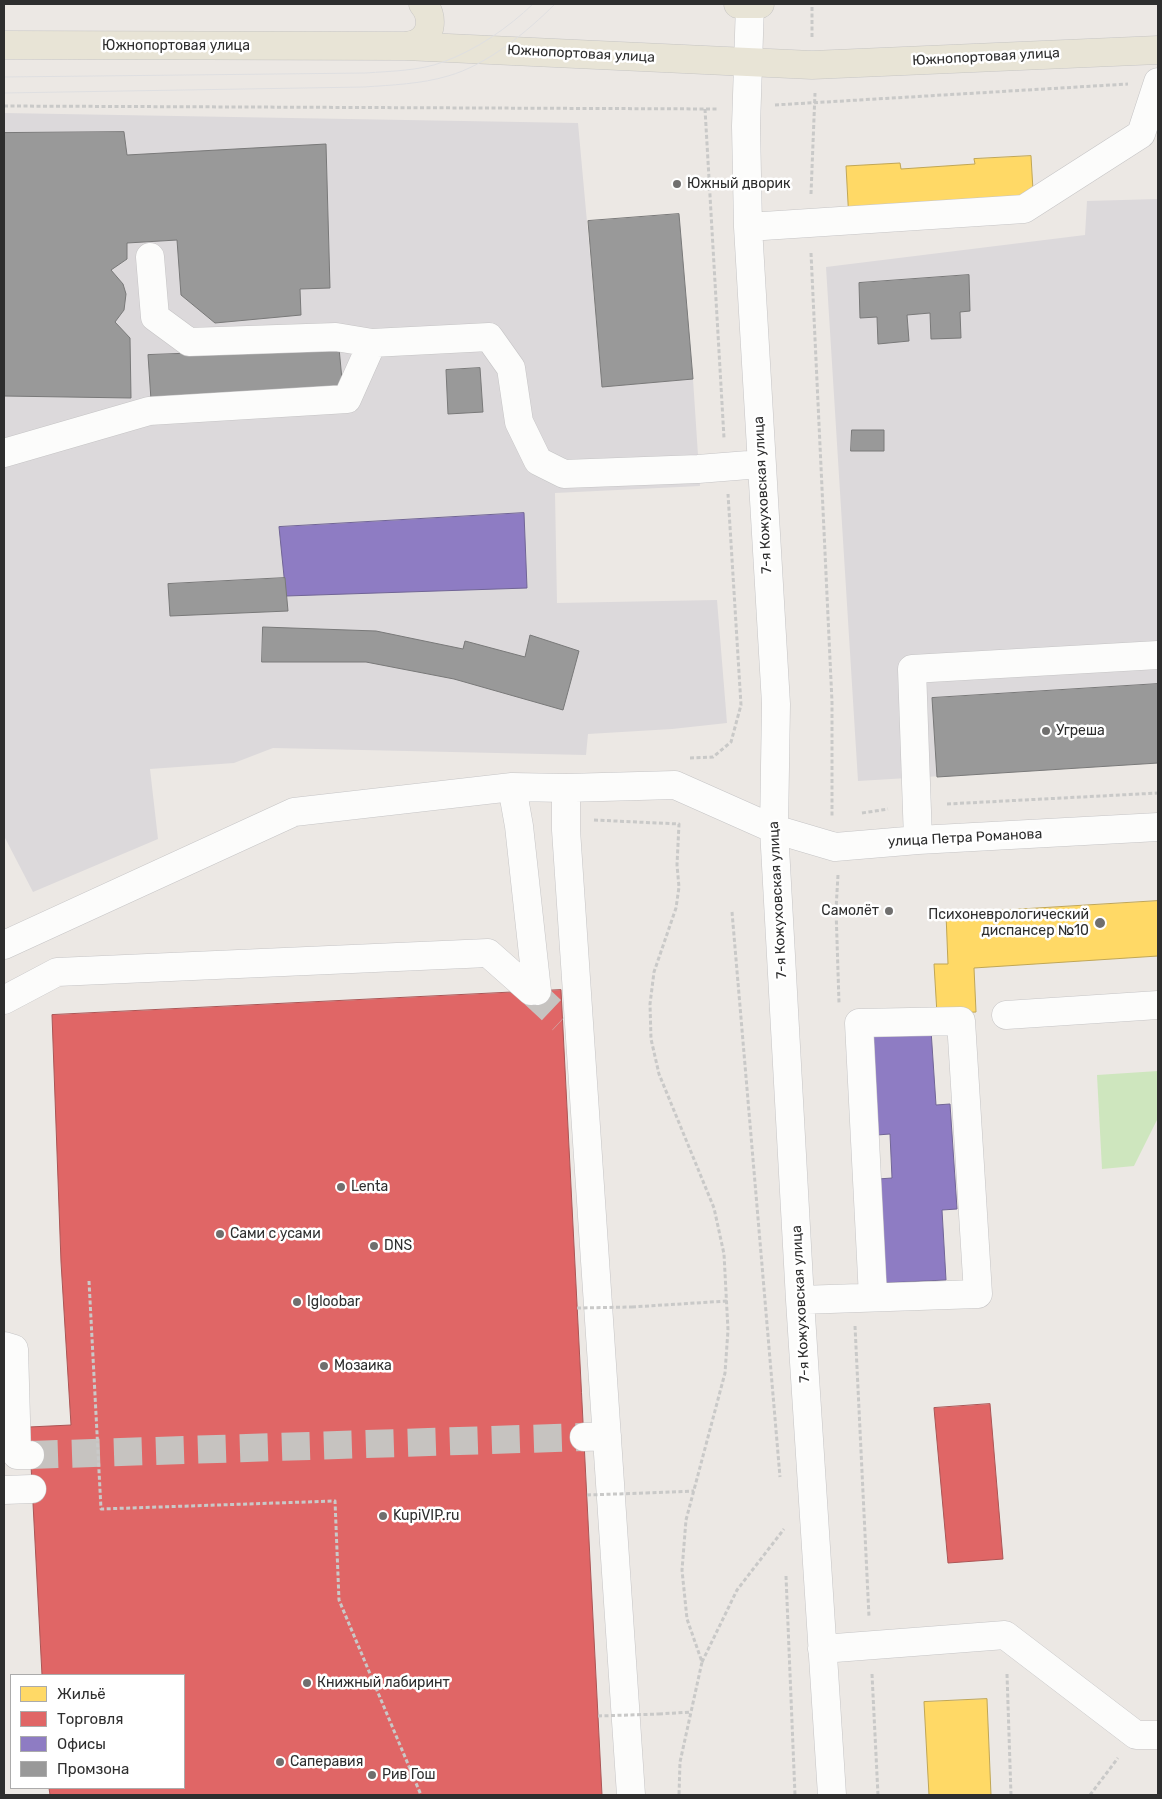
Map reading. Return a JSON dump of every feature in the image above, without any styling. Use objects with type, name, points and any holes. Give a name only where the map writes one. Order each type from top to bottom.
[{"type":"main road","points":[[405,46],[418,43],[428,34],[431,20],[428,9],[423,4]]},
{"type":"main road","points":[[738,4],[760,4]]},
{"type":"main road","name":"Южнопортовая улица","points":[[4,45],[405,46],[812,65],[1158,50]]},
{"type":"street","name":"7-я Кожуховская улица","points":[[750,4],[747,107],[748,227],[776,704],[774,829],[800,1300],[832,1795]]},
{"type":"street","points":[[748,227],[1024,209],[1140,134],[1158,82]]},
{"type":"street","points":[[150,257],[155,317],[189,342],[336,337],[372,343],[489,337],[512,368],[519,422],[538,462],[564,474],[761,464]]},
{"type":"street","points":[[4,453],[149,411],[347,399],[372,343]]},
{"type":"street","points":[[918,840],[912,669],[1158,655]]},
{"type":"street","points":[[4,1000],[57,972],[488,953],[534,991],[519,826],[512,786]]},
{"type":"street","name":"улица Петра Романова","points":[[4,945],[294,812],[512,786],[566,788],[675,786],[774,829],[835,847],[918,840],[1158,828]]},
{"type":"street","points":[[566,788],[571,1028],[595,1436],[631,1795]]},
{"type":"street","points":[[1006,1015],[1158,1005]]},
{"type":"street","points":[[800,1300],[863,1298],[978,1294],[961,1021],[859,1024],[863,1298]]},
{"type":"street","points":[[4,1346],[14,1349],[17,1455],[30,1455]]},
{"type":"street","points":[[4,1490],[32,1489]]},
{"type":"street","points":[[822,1649],[1005,1635],[1147,1735]]},
{"type":"path","points":[[812,4],[812,65],[815,103],[810,224],[832,702],[832,817],[841,816]]},
{"type":"path","points":[[4,106],[685,109],[747,107],[1158,82]]},
{"type":"path","points":[[860,813],[917,806],[1158,793]]},
{"type":"path","points":[[566,818],[679,824],[676,865],[680,886],[676,908],[654,972],[650,1004],[651,1039],[659,1074],[714,1208],[724,1254],[728,1330],[725,1374],[686,1520],[682,1570],[687,1619],[702,1662]]},
{"type":"path","points":[[837,875],[836,909],[839,1005]]},
{"type":"path","points":[[732,912],[780,1480]]},
{"type":"path","points":[[89,1281],[101,1509],[335,1501],[338,1600],[421,1795]]},
{"type":"path","points":[[863,1298],[871,1645],[878,1795]]},
{"type":"path","points":[[577,1308],[632,1307],[727,1301]]},
{"type":"path","points":[[587,1495],[694,1491]]},
{"type":"path","points":[[783,1519],[784,1539]]},
{"type":"path","points":[[680,1795],[680,1762],[702,1662],[737,1590],[784,1529]]},
{"type":"path","points":[[786,1569],[795,1795]]},
{"type":"path","points":[[1005,1635],[1011,1795]]},
{"type":"path","points":[[598,1716],[691,1712]]},
{"type":"path","points":[[1090,1795],[1147,1735]]},
{"type":"shaded area","points":[[4,113],[578,123],[602,387],[693,379],[700,486],[555,493],[557,603],[717,600],[727,723],[672,729],[588,734],[586,755],[273,748],[234,763],[150,769],[158,839],[33,892],[4,836]]},
{"type":"shaded area","points":[[1158,199],[1158,763],[858,781],[826,267],[1085,235],[1087,201]]},
{"type":"green space","points":[[1158,1071],[1158,1118],[1134,1166],[1102,1169],[1097,1075]]},
{"type":"building: Жильё","points":[[1031,156],[1034,207],[849,221],[846,166],[900,163],[901,169],[975,164],[974,159]]},
{"type":"building: Жильё","points":[[1158,901],[1158,956],[974,968],[976,1012],[937,1014],[934,964],[948,964],[946,914]]},
{"type":"building: Жильё","points":[[987,1699],[991,1795],[929,1795],[924,1702]]},
{"type":"building: Торговля","name":"Мозаика","points":[[561,990],[602,1795],[50,1795],[49,1789],[185,1789],[185,1674],[42,1674],[29,1427],[71,1425],[61,1262],[52,1015]]},
{"type":"building: Торговля","points":[[990,1404],[1003,1559],[948,1563],[934,1408]]},
{"type":"building: Офисы","points":[[524,513],[527,588],[286,596],[279,527]]},
{"type":"building: Офисы","points":[[931,1030],[936,1105],[950,1104],[957,1209],[942,1210],[946,1280],[884,1283],[878,1179],[892,1178],[890,1134],[877,1135],[871,1034]]},
{"type":"building: Промзона","points":[[124,132],[127,155],[326,144],[330,288],[300,289],[301,315],[215,323],[181,295],[177,240],[127,243],[127,259],[111,270],[123,284],[126,294],[124,310],[115,322],[130,338],[131,398],[4,396],[4,133]]},
{"type":"building: Промзона","points":[[679,214],[693,379],[602,387],[588,221]]},
{"type":"building: Промзона","points":[[969,275],[970,311],[960,312],[961,338],[931,339],[930,313],[907,315],[909,341],[878,344],[877,317],[860,318],[859,283]]},
{"type":"building: Промзона","points":[[339,348],[343,390],[151,400],[148,355]]},
{"type":"building: Промзона","points":[[480,368],[483,412],[448,414],[446,370]]},
{"type":"building: Промзона","points":[[852,430],[884,430],[884,451],[851,451]]},
{"type":"building: Промзона","points":[[285,578],[288,611],[170,616],[168,584]]},
{"type":"building: Промзона","points":[[263,627],[376,631],[463,649],[465,641],[525,657],[530,635],[579,651],[563,710],[454,679],[366,662],[262,662]]},
{"type":"building: Промзона","name":"Угреша","points":[[1158,684],[1158,763],[937,777],[932,698]]},
{"type":"tunnel","points":[[531,991],[562,1020]]},
{"type":"tunnel","points":[[30,1455],[584,1437]]},
{"type":"tram line","points":[[4,77],[366,73],[415,69],[443,62],[479,45],[513,22],[533,4]]},
{"type":"tram line","points":[[4,93],[364,87],[427,81],[463,71],[492,56],[532,26],[555,4]]},
{"type":"place","name":"Южный дворик","points":[[677,184]]},
{"type":"place","name":"Угреша","points":[[1046,731]]},
{"type":"place","name":"Самолёт","points":[[889,911]]},
{"type":"place","name":"Психоневрологический диспансер №10","points":[[1100,923]]},
{"type":"place","name":"Lenta","points":[[341,1187]]},
{"type":"place","name":"Сами с усами","points":[[220,1234]]},
{"type":"place","name":"DNS","points":[[374,1246]]},
{"type":"place","name":"Igloobar","points":[[297,1302]]},
{"type":"place","name":"Мозаика","points":[[324,1366]]},
{"type":"place","name":"KupiVIP.ru","points":[[383,1516]]},
{"type":"place","name":"Книжный лабиринт","points":[[307,1683]]},
{"type":"place","name":"Саперавия","points":[[280,1762]]},
{"type":"place","name":"Рив Гош","points":[[372,1775]]}]
